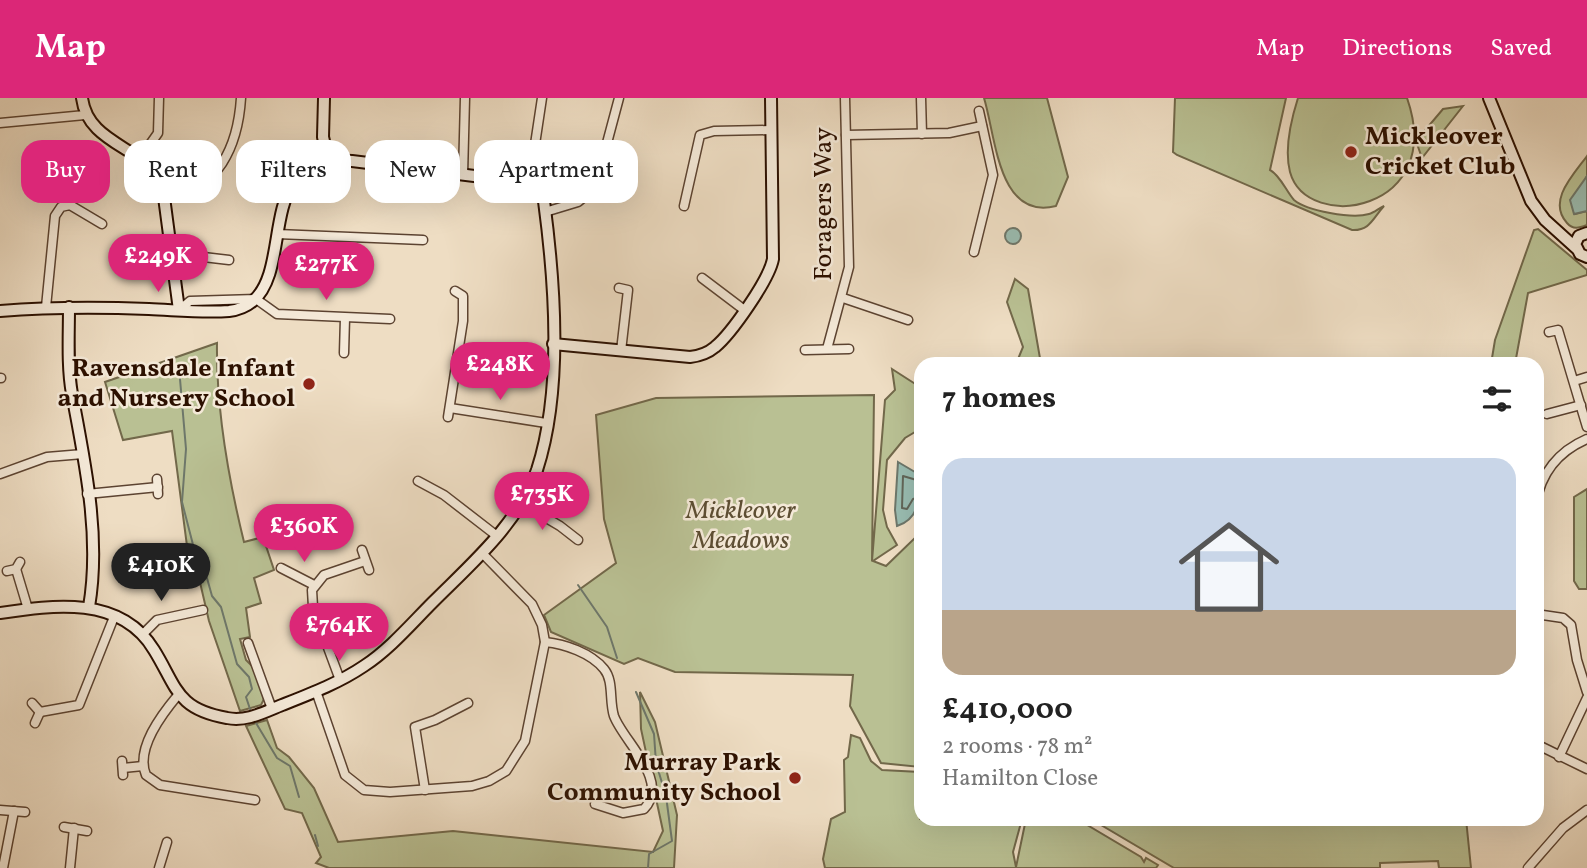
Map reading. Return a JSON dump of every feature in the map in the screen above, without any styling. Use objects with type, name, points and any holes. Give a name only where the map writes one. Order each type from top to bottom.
[{"type":"street","points":[[82,98],[86,115],[96,129],[124,149]]},
{"type":"street","points":[[153,140],[158,133],[159,98]]},
{"type":"street","points":[[222,165],[236,138],[241,98]]},
{"type":"street","points":[[324,98],[324,140]]},
{"type":"street","points":[[463,175],[465,98]]},
{"type":"street","points":[[536,140],[542,98]]},
{"type":"street","points":[[545,212],[572,205],[593,191],[619,98]]},
{"type":"street","points":[[553,344],[683,357],[702,354],[723,339],[774,260],[771,98]]},
{"type":"street","name":"Foragers Way","points":[[827,349],[843,298],[849,267],[845,98]]},
{"type":"street","points":[[921,98],[922,134]]},
{"type":"street","points":[[1489,98],[1531,201],[1545,220],[1587,257]]},
{"type":"street","points":[[974,252],[993,175],[979,111]]},
{"type":"street","points":[[0,123],[86,115]]},
{"type":"street","points":[[846,135],[949,133],[982,126]]},
{"type":"street","points":[[684,205],[689,196],[699,135],[714,131],[771,130]]},
{"type":"street","points":[[351,161],[474,176]]},
{"type":"street","points":[[167,203],[179,310]]},
{"type":"street","points":[[0,311],[69,307],[233,311],[256,299],[265,286],[284,203]]},
{"type":"street","points":[[0,613],[62,605],[89,607],[114,617],[142,635],[153,649],[178,695],[201,711],[228,719],[248,718],[316,691],[340,680],[390,645],[497,537],[521,503],[537,468],[546,423],[553,344],[543,203]]},
{"type":"street","points":[[46,307],[55,216],[61,207],[70,205],[102,224]]},
{"type":"street","points":[[1560,232],[1585,233]]},
{"type":"street","points":[[1576,248],[1576,241],[1585,233]]},
{"type":"street","points":[[277,234],[392,234],[423,240]]},
{"type":"street","points":[[173,258],[195,256],[229,260]]},
{"type":"street","points":[[708,279],[743,309]]},
{"type":"street","points":[[618,289],[628,289],[621,351]]},
{"type":"street","points":[[455,291],[463,296],[463,321],[449,413],[546,423]]},
{"type":"street","points":[[843,298],[908,320]]},
{"type":"street","points":[[256,299],[274,314],[390,319]]},
{"type":"street","points":[[69,307],[71,384],[83,454],[95,569],[89,607]]},
{"type":"street","points":[[369,318],[370,308]]},
{"type":"street","points":[[344,353],[345,318]]},
{"type":"street","points":[[1549,332],[1558,330],[1587,427]]},
{"type":"street","points":[[805,351],[849,349]]},
{"type":"street","points":[[1574,381],[1587,377]]},
{"type":"street","points":[[1548,414],[1581,405]]},
{"type":"street","points":[[1544,478],[1567,450],[1587,439]]},
{"type":"street","points":[[0,474],[47,457],[83,454]]},
{"type":"street","points":[[420,493],[421,483],[444,495],[497,537]]},
{"type":"street","points":[[87,494],[158,486]]},
{"type":"street","points":[[521,503],[570,528],[578,540]]},
{"type":"street","points":[[362,550],[369,570]]},
{"type":"street","points":[[316,691],[342,768],[353,784],[376,793],[425,790],[484,783],[506,771],[516,760],[528,730],[545,642],[542,625],[533,604],[482,553]]},
{"type":"street","points":[[340,680],[312,601],[314,585],[324,575],[366,561]]},
{"type":"street","points":[[14,567],[28,609]]},
{"type":"street","points":[[288,568],[314,585]]},
{"type":"street","points":[[142,635],[157,620],[196,608]]},
{"type":"street","points":[[1544,615],[1563,618],[1572,625],[1577,660],[1587,692]]},
{"type":"street","points":[[40,712],[79,705],[114,617]]},
{"type":"street","points":[[545,642],[580,652],[603,667],[609,678],[614,716],[646,769],[651,796],[642,810],[623,813],[595,804]]},
{"type":"street","points":[[248,643],[272,709]]},
{"type":"street","points":[[178,695],[157,719],[143,766],[146,775],[160,785],[250,797]]},
{"type":"street","points":[[1559,757],[1587,698]]},
{"type":"street","points":[[32,703],[40,712]]},
{"type":"street","points":[[425,790],[411,727],[449,714],[467,703]]},
{"type":"street","points":[[35,723],[40,712]]},
{"type":"street","points":[[1544,749],[1587,769]]},
{"type":"street","points":[[123,768],[143,766]]},
{"type":"street","points":[[0,810],[25,812]]},
{"type":"street","points":[[1528,868],[1563,828],[1587,810]]},
{"type":"street","points":[[3,868],[14,811]]},
{"type":"street","points":[[64,827],[87,831]]},
{"type":"street","points":[[70,868],[74,828]]},
{"type":"street","points":[[159,868],[167,842]]},
{"type":"street","points":[[150,851],[162,854]]},
{"type":"green space","points":[[984,98],[1047,98],[1068,177],[1056,206],[1037,207],[1022,201],[1011,189],[997,153]]},
{"type":"green space","points":[[1175,98],[1286,98],[1270,170],[1280,179],[1294,200],[1319,211],[1341,215],[1371,213],[1384,206],[1367,226],[1352,230],[1177,155],[1173,152]]},
{"type":"green space","name":"Mickleover Cricket Club","points":[[1298,98],[1407,98],[1414,136],[1408,166],[1392,188],[1370,201],[1345,206],[1321,203],[1302,191],[1290,172],[1288,163],[1288,144]]},
{"type":"green space","points":[[1463,106],[1422,158],[1416,141],[1443,109]]},
{"type":"green space","points":[[1587,156],[1587,176],[1573,209],[1575,214],[1587,211],[1587,225],[1574,228],[1562,215],[1561,197],[1569,180]]},
{"type":"green space","points":[[1538,229],[1587,270],[1587,275],[1528,293],[1516,357],[1492,357],[1495,340],[1534,230]]},
{"type":"green space","points":[[1015,279],[1028,289],[1040,357],[1019,357],[1023,347],[1007,302]]},
{"type":"green space","points":[[217,343],[224,443],[244,542],[263,537],[274,570],[254,578],[261,603],[246,608],[250,637],[240,639],[246,660],[255,669],[264,699],[261,705],[240,711],[209,621],[199,578],[190,569],[172,431],[123,440],[105,382]]},
{"type":"green space","name":"Mickleover Meadows","points":[[892,369],[914,383],[914,433],[905,438],[887,460],[883,510],[887,527],[897,545],[873,561],[886,566],[914,539],[914,766],[881,763],[850,706],[853,675],[675,672],[638,658],[624,664],[551,632],[544,615],[616,563],[604,519],[596,415],[656,398],[874,395],[872,561],[885,400],[895,390]]},
{"type":"green space","points":[[1587,489],[1587,589],[1579,589],[1574,581],[1574,497]]},
{"type":"green space","points":[[640,692],[655,722],[677,815],[674,868],[329,868],[316,863],[321,857],[302,813],[285,809],[246,726],[267,720],[277,748],[289,757],[314,788],[338,842],[453,831],[653,852],[663,831],[641,729]]},
{"type":"green space","points":[[851,735],[860,738],[871,761],[882,770],[914,772],[914,826],[1020,826],[1013,852],[1016,867],[1025,826],[1089,826],[1141,857],[1144,862],[1146,858],[1158,865],[1156,868],[825,868],[823,859],[831,819],[845,812],[844,760],[848,757]]},
{"type":"green space","points":[[1103,826],[1467,826],[1471,868],[1439,868],[1438,861],[1380,863],[1380,868],[1174,868]]},
{"type":"water","points":[[1587,176],[1587,211],[1574,214],[1570,200]]},
{"type":"water","points":[[1010,228],[1016,228],[1021,236],[1019,242],[1010,244],[1005,239],[1005,233]]},
{"type":"water","points":[[898,462],[914,471],[914,513],[905,523],[897,526],[895,510]]},
{"type":"waterway","points":[[180,379],[186,449],[182,502],[199,568],[205,571],[212,596],[221,607],[237,664],[249,677],[252,689],[246,697],[250,709]]},
{"type":"waterway","points":[[578,585],[607,627],[617,658]]},
{"type":"waterway","points":[[636,692],[654,734],[656,763],[666,796],[672,841],[649,854],[648,868]]},
{"type":"waterway","points":[[256,723],[277,758],[290,766],[299,797]]},
{"type":"waterway","points":[[315,835],[318,846]]},
{"type":"place","name":"Mickleover Cricket Club","points":[[1351,152]]},
{"type":"place","name":"Ravensdale Infant and Nursery School","points":[[309,384]]},
{"type":"place","name":"Murray Park Community School","points":[[795,778]]}]
